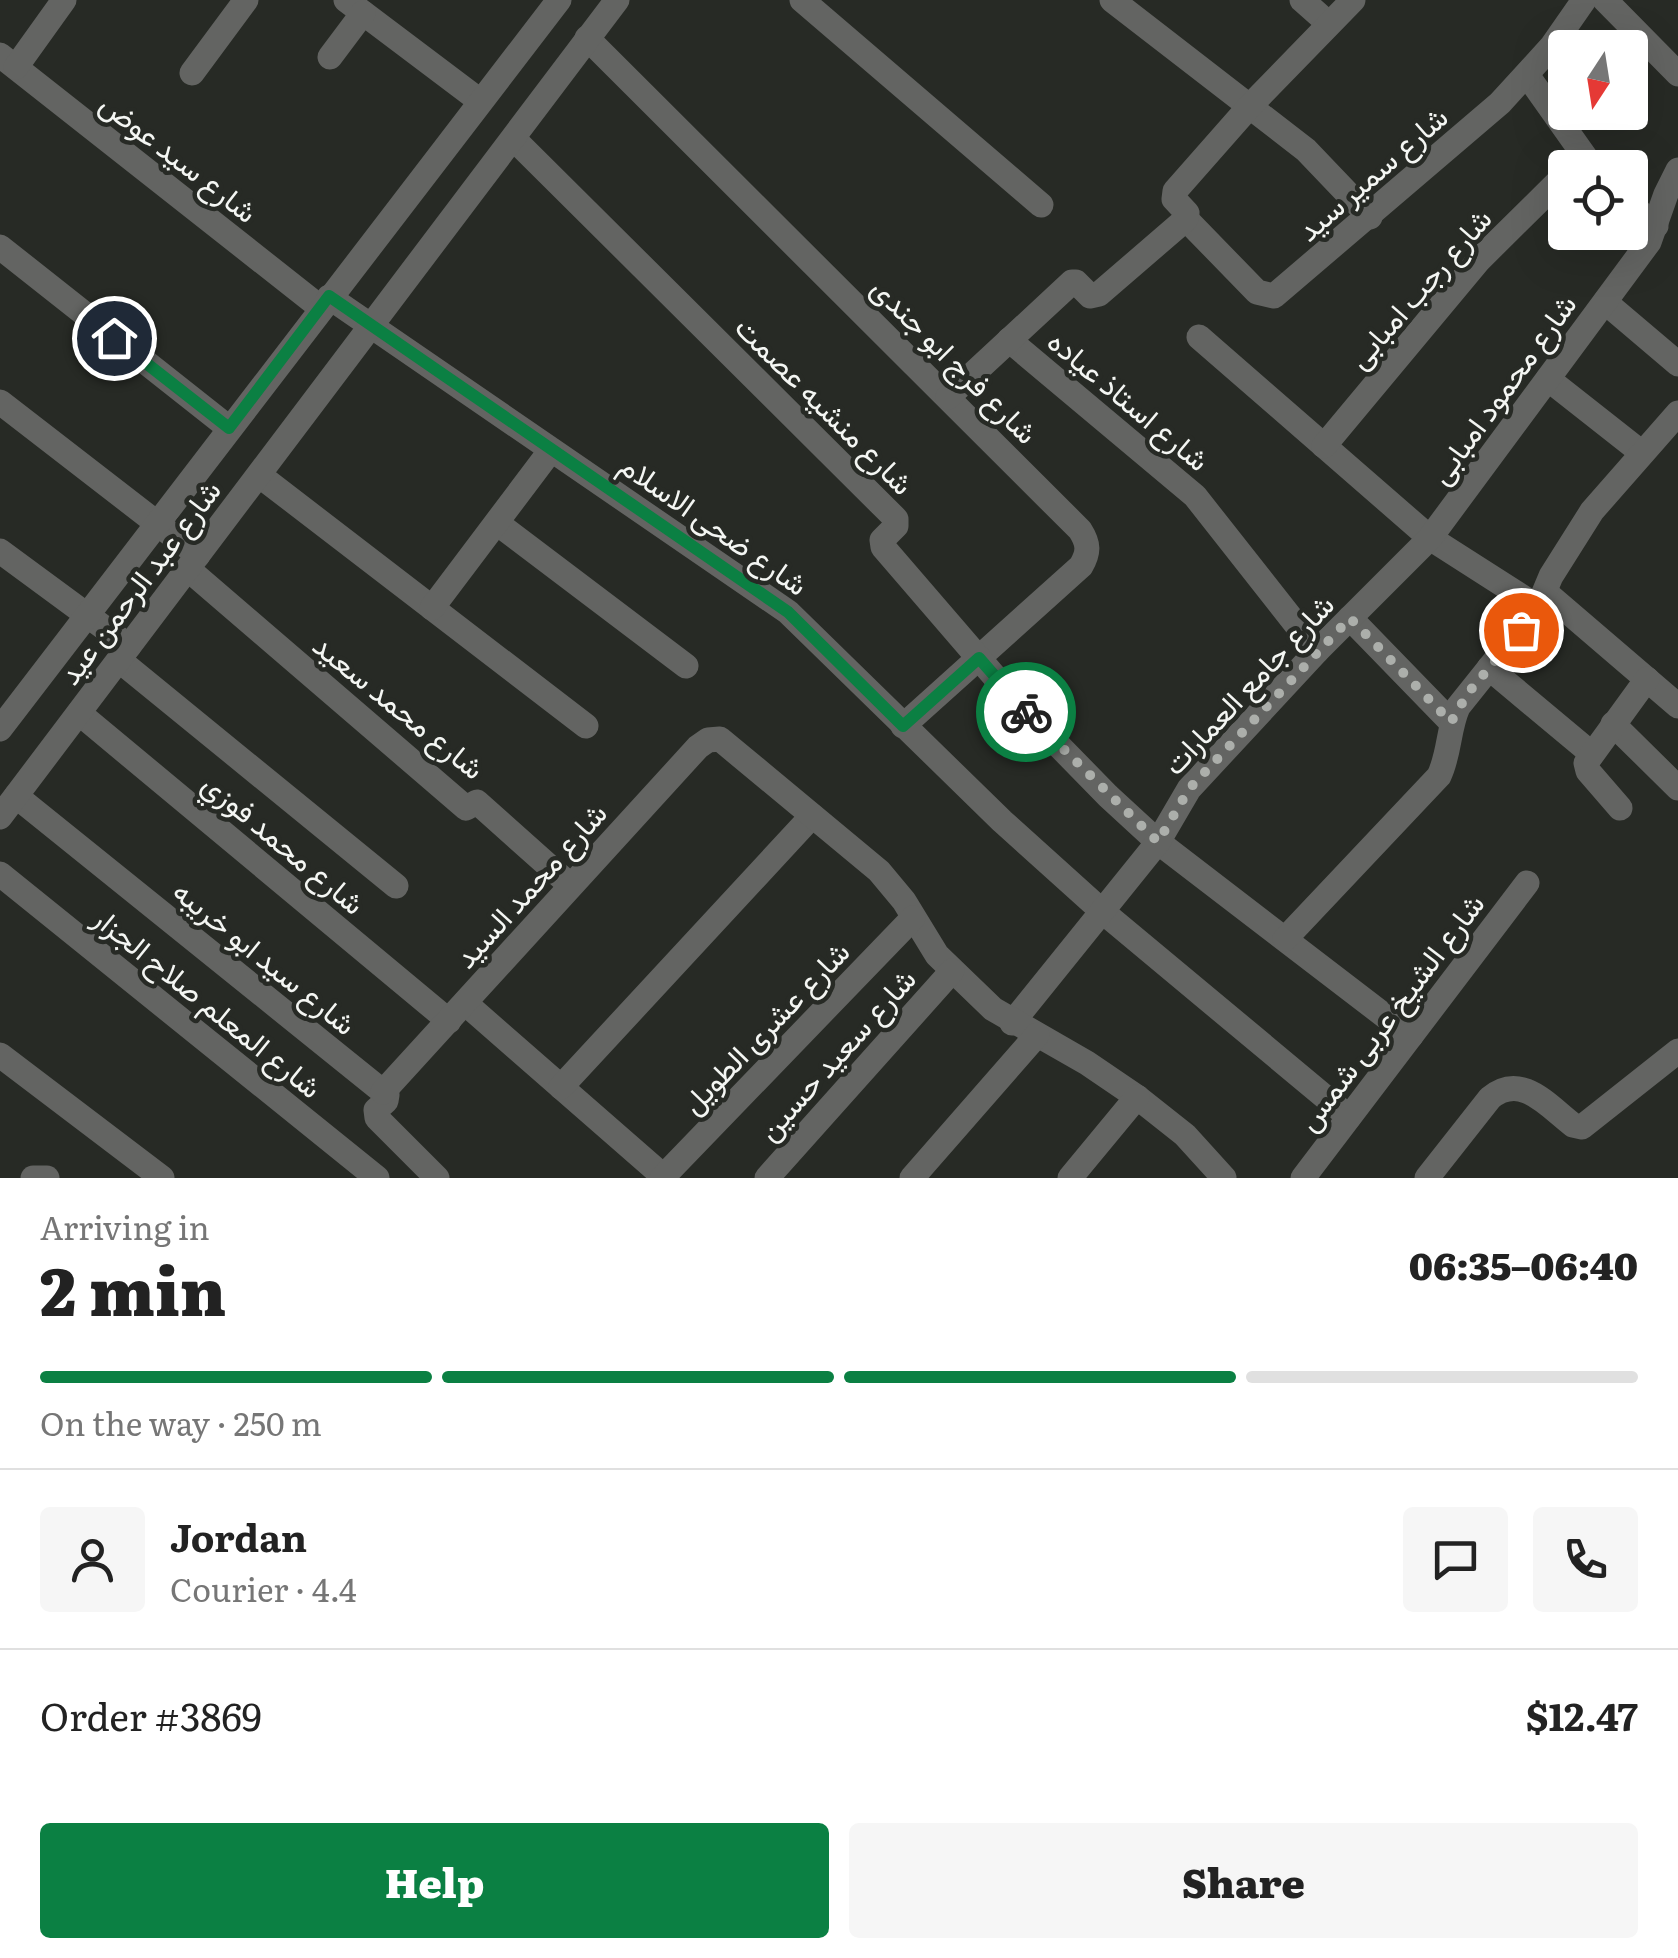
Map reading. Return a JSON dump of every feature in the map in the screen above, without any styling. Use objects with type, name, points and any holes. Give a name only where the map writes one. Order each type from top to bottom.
[{"type":"street","points":[[8,61],[64,0]]},
{"type":"street","points":[[192,73],[246,0]]},
{"type":"street","name":"شارع عبد الرحمن عيد","points":[[4,717],[86,616],[558,0]]},
{"type":"street","name":"شارع عبد الرحمن عيد","points":[[8,806],[617,0]]},
{"type":"street","points":[[802,0],[1040,205]]},
{"type":"street","points":[[1112,0],[1306,150],[1370,217]]},
{"type":"street","points":[[1302,0],[1328,23]]},
{"type":"street","points":[[948,397],[1072,282],[1090,296],[1100,294],[1186,219],[1188,215],[1174,193],[1248,107],[1353,0]]},
{"type":"street","name":"شارع سمير سيد","points":[[1186,219],[1257,292],[1274,296],[1370,217],[1527,75],[1584,0]]},
{"type":"street","points":[[1605,0],[1678,74]]},
{"type":"street","points":[[330,57],[354,6],[480,102]]},
{"type":"street","name":"شارع فرج ابو جندى","points":[[587,38],[1088,541],[1088,554],[1081,566],[903,726]]},
{"type":"street","name":"شارع سيد عوض","points":[[8,61],[325,302]]},
{"type":"street","points":[[1527,75],[1569,150]]},
{"type":"street","name":"شارع منشيه عصمت","points":[[514,139],[896,520],[896,526],[882,540],[883,547],[1064,752],[1158,842],[1411,1036]]},
{"type":"street","name":"شارع محمود امبابى","points":[[1430,538],[1649,242],[1678,170]]},
{"type":"street","name":"شارع رجب امبابى","points":[[1324,446],[1479,260],[1548,194]]},
{"type":"street","points":[[1648,219],[1656,226]]},
{"type":"street","points":[[0,247],[229,428]]},
{"type":"street","name":"شارع ضحى الاسلام","points":[[325,302],[372,326],[788,612],[903,726],[1103,912],[1349,1117]]},
{"type":"street","points":[[1605,302],[1678,364]]},
{"type":"street","points":[[1198,337],[1430,538],[1541,600],[1678,706]]},
{"type":"street","name":"شارع استاذ عياده","points":[[1010,340],[1177,478],[1204,506],[1317,651]]},
{"type":"street","points":[[1548,379],[1660,445]]},
{"type":"street","name":"شارع محمد سعيد","points":[[0,402],[157,523],[193,562],[466,808],[478,802],[570,886]]},
{"type":"street","points":[[1285,940],[1439,776],[1447,760],[1451,722],[1458,707],[1541,600],[1581,527],[1660,445],[1678,413]]},
{"type":"street","points":[[432,608],[552,450]]},
{"type":"street","points":[[259,475],[586,726]]},
{"type":"street","points":[[497,522],[686,666]]},
{"type":"street","name":"شارع جامع العمارات","points":[[1012,1023],[1158,842],[1189,789],[1317,651],[1430,538]]},
{"type":"street","points":[[0,551],[86,616],[396,886]]},
{"type":"street","points":[[1350,618],[1451,722]]},
{"type":"street","points":[[1489,668],[1592,754]]},
{"type":"street","points":[[1620,808],[1586,768],[1647,679]]},
{"type":"street","name":"شارع محمد فوزي","points":[[79,713],[457,1012],[562,1087],[663,1177]]},
{"type":"street","points":[[1613,724],[1678,788]]},
{"type":"street","name":"شارع محمد السيد","points":[[383,1092],[708,740],[720,739],[730,745],[812,816]]},
{"type":"street","name":"شارع سيد ابو خريبه","points":[[8,806],[383,1092]]},
{"type":"street","points":[[562,1087],[812,816],[892,885],[924,937],[952,971],[1012,1023],[1087,1063],[1137,1097],[1185,1135],[1224,1178]]},
{"type":"street","name":"شارع المعلم صلاح الجزار","points":[[0,874],[377,1178]]},
{"type":"street","name":"شارع الشيخ عربى شمس","points":[[1303,1178],[1528,883]]},
{"type":"street","name":"شارع عشرى الطويل","points":[[663,1177],[913,918]]},
{"type":"street","name":"شارع سعيد حسين","points":[[767,1178],[952,971]]},
{"type":"street","points":[[912,1178],[1037,1035]]},
{"type":"street","points":[[1427,1178],[1500,1089],[1526,1088],[1573,1125],[1582,1127],[1678,1051]]},
{"type":"street","points":[[0,1055],[162,1178]]},
{"type":"street","points":[[383,1092],[388,1098],[376,1110],[377,1118],[437,1178]]},
{"type":"street","points":[[1070,1178],[1137,1097]]},
{"type":"street","points":[[33,1178],[47,1178]]},
{"type":"way so far","points":[[1026,712],[1158,842],[1189,789],[1350,618],[1451,722],[1468,693],[1521,630]]},
{"type":"route","points":[[114,338],[229,428],[329,296],[788,612],[903,726],[979,658],[1026,712]]}]
